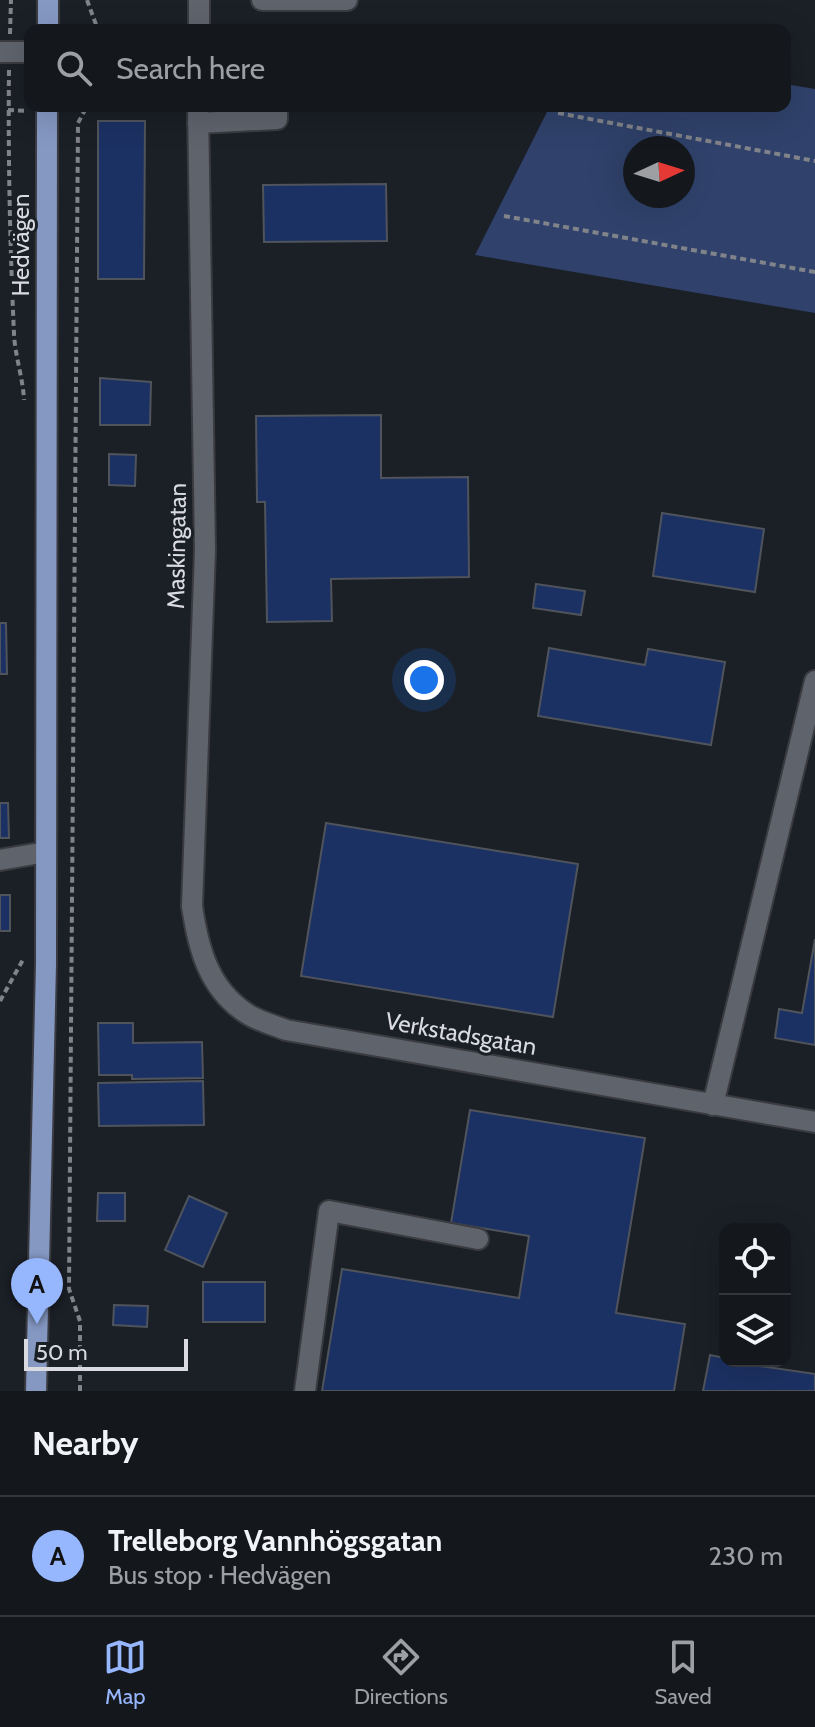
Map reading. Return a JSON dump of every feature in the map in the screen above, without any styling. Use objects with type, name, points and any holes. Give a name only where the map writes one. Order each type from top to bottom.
[{"type":"main road","points":[[48,0],[48,24]]},
{"type":"main road","name":"Hedvägen","points":[[36,1391],[46,852],[47,112]]},
{"type":"street","points":[[199,0],[199,24]]},
{"type":"street","points":[[262,0],[347,0]]},
{"type":"street","points":[[198,115],[277,119],[277,112]]},
{"type":"street","name":"Maskingatan","points":[[198,115],[205,550],[192,906],[198,950],[215,981]]},
{"type":"street","points":[[713,1105],[815,681]]},
{"type":"street","points":[[0,860],[46,852]]},
{"type":"street","name":"Verkstadsgatan","points":[[215,981],[245,1013],[286,1030],[815,1122]]},
{"type":"street","points":[[305,1391],[329,1211],[478,1239]]},
{"type":"path","points":[[11,0],[13,52],[7,166],[14,337],[23,374],[24,403]]},
{"type":"path","points":[[87,0],[96,24]]},
{"type":"path","points":[[80,1391],[80,1321],[69,1289],[78,123],[84,112]]},
{"type":"path","points":[[558,113],[815,161]]},
{"type":"path","points":[[504,216],[815,272]]},
{"type":"path","points":[[0,1001],[31,946],[30,962]]},
{"type":"shaded area","points":[[791,85],[815,89],[815,313],[475,255],[547,112],[791,112]]},
{"type":"building","points":[[98,121],[145,121],[144,279],[98,279]]},
{"type":"building","points":[[386,184],[387,241],[264,242],[263,185]]},
{"type":"building","points":[[100,378],[151,382],[150,425],[100,425]]},
{"type":"building","points":[[381,415],[381,478],[468,477],[469,577],[331,579],[332,621],[267,622],[265,502],[257,502],[256,416]]},
{"type":"building","points":[[109,454],[136,455],[135,486],[109,485]]},
{"type":"building","points":[[662,513],[764,529],[755,592],[653,576]]},
{"type":"building","points":[[536,584],[585,591],[581,615],[533,608]]},
{"type":"building","points":[[0,623],[6,623],[7,674],[0,674]]},
{"type":"building","points":[[549,648],[645,665],[648,649],[725,662],[711,745],[538,716]]},
{"type":"building","points":[[0,803],[8,803],[9,838],[0,838]]},
{"type":"building","points":[[326,823],[578,864],[553,1017],[301,976]]},
{"type":"building","points":[[0,895],[10,895],[10,931],[0,931]]},
{"type":"building","points":[[815,939],[815,1045],[775,1038],[779,1009],[802,1013]]},
{"type":"building","points":[[98,1023],[133,1023],[133,1043],[202,1042],[203,1078],[132,1079],[132,1075],[99,1075]]},
{"type":"building","points":[[203,1081],[204,1125],[99,1126],[98,1083]]},
{"type":"building","points":[[470,1110],[645,1138],[616,1313],[685,1324],[674,1391],[322,1391],[342,1269],[519,1298],[529,1236],[451,1223]]},
{"type":"building","points":[[98,1193],[125,1193],[125,1221],[97,1221]]},
{"type":"building","points":[[189,1196],[227,1213],[203,1267],[165,1250]]},
{"type":"building","points":[[203,1282],[265,1282],[265,1322],[203,1322]]},
{"type":"building","points":[[114,1305],[148,1306],[147,1327],[113,1325]]},
{"type":"building","points":[[710,1355],[719,1357],[719,1367],[767,1367],[815,1374],[815,1391],[703,1391]]},
{"type":"place","name":"Trelleborg Vannhögsgatan","points":[[37,1324]]}]
